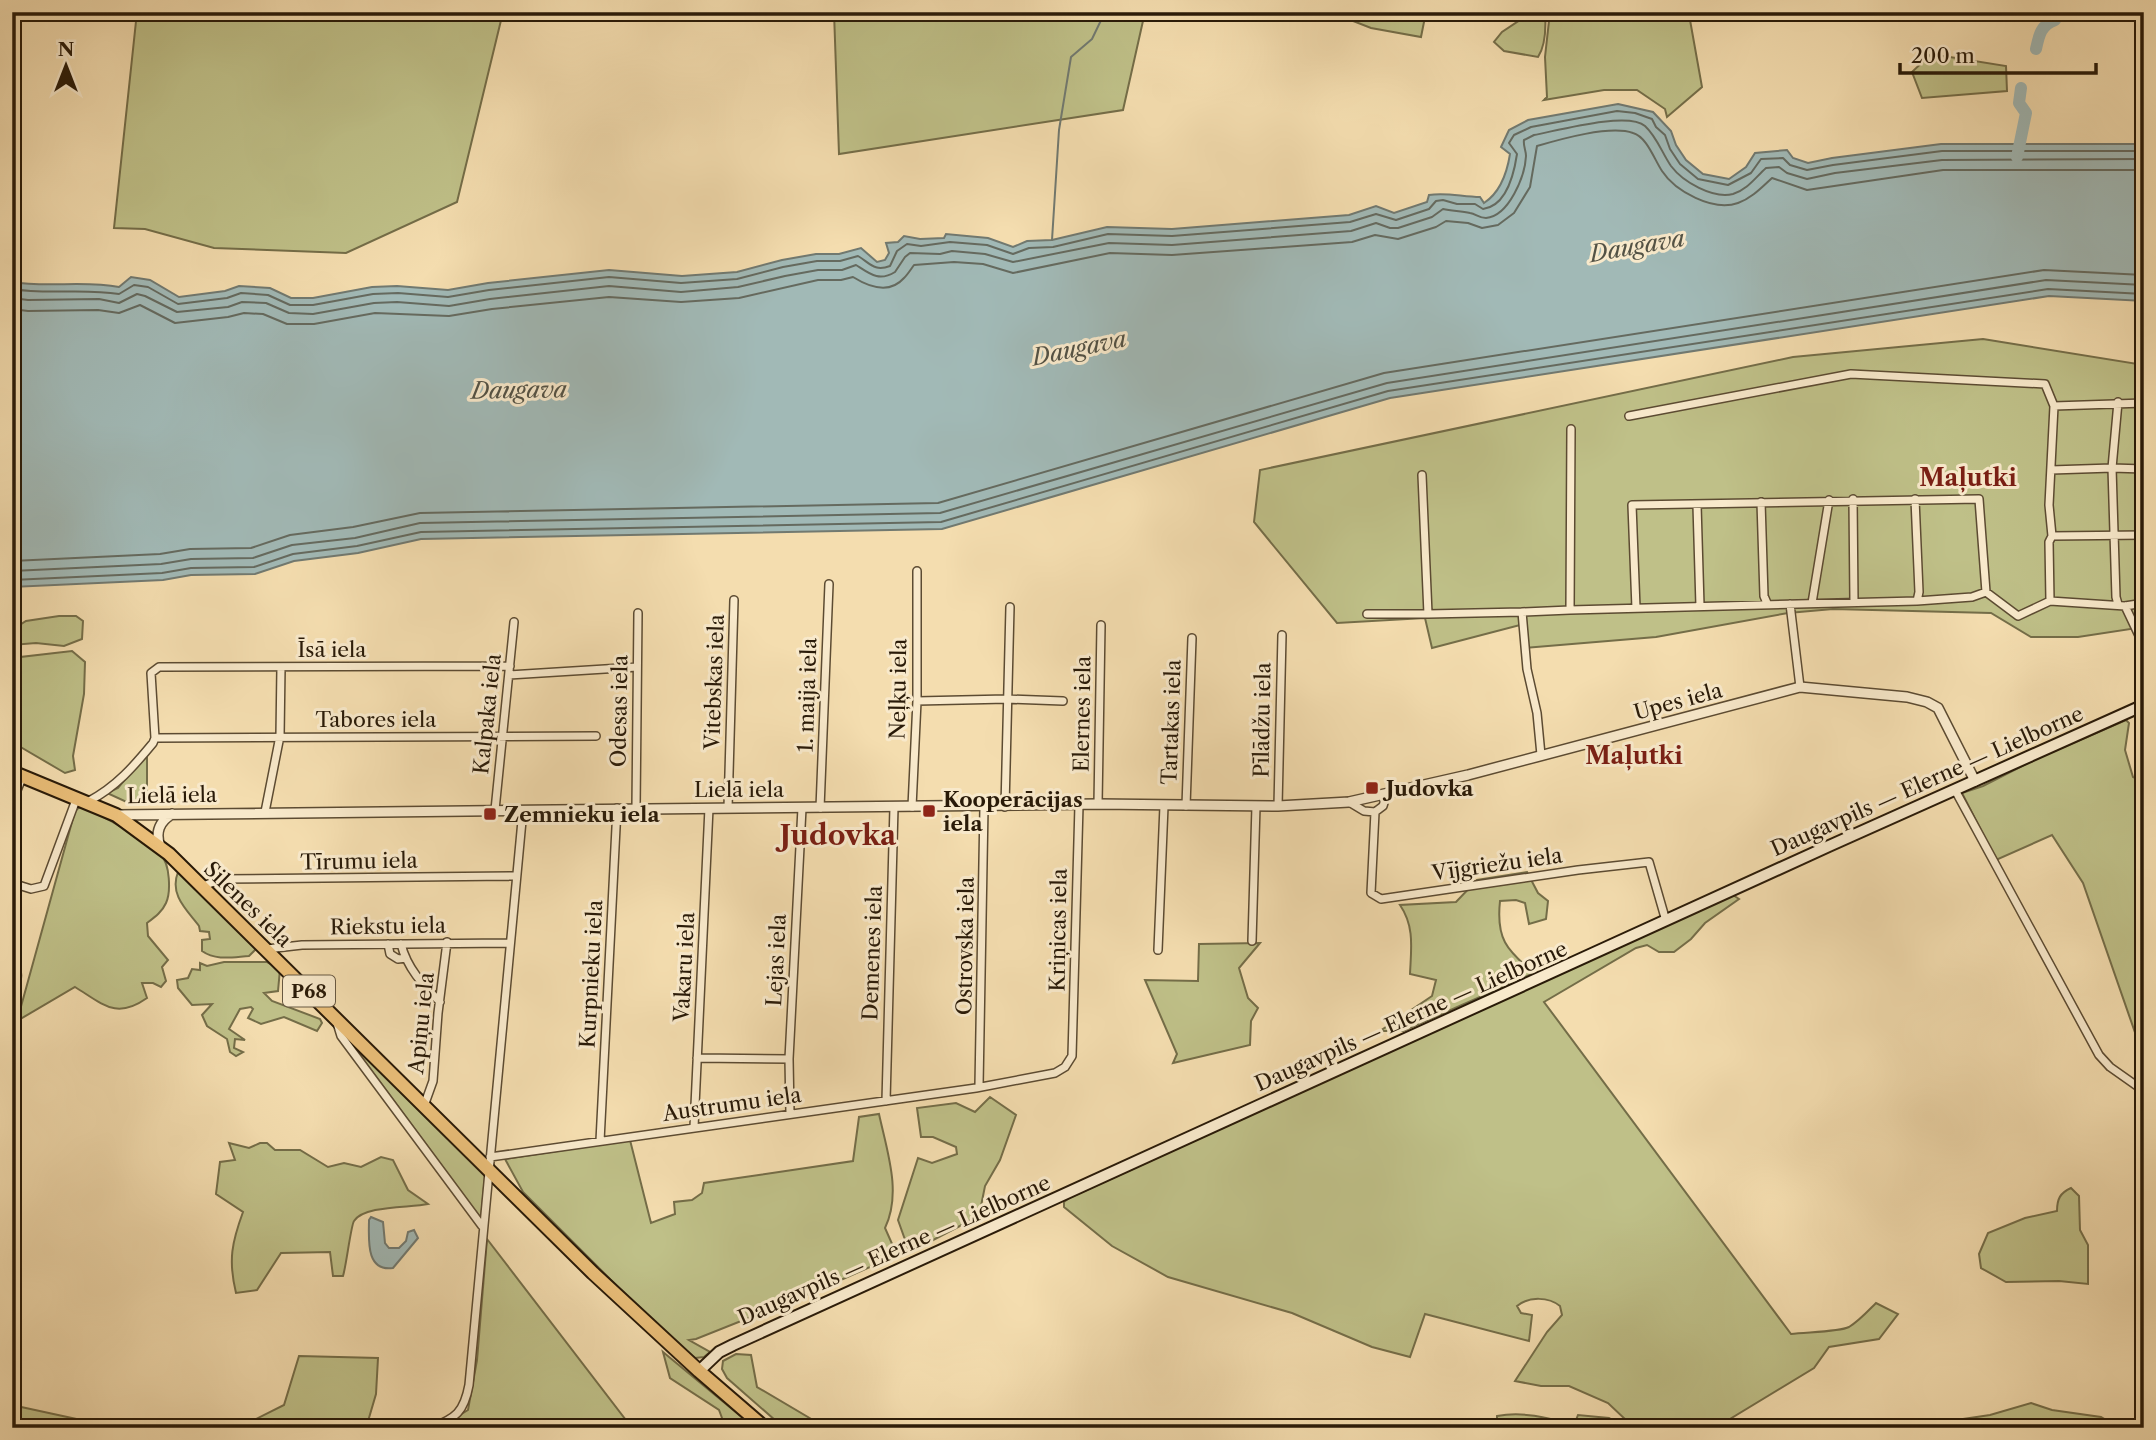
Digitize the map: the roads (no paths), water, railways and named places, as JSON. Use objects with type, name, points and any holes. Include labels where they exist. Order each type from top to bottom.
[{"type":"main road","name":"Daugavpils — Elerne — Lielborne","points":[[699,1371],[719,1352],[733,1345],[2144,705]]},
{"type":"main road","name":"Lielā iela","points":[[17,774],[83,799],[116,815]]},
{"type":"main road","name":"Silenes iela","points":[[116,815],[160,848],[203,886],[424,1107],[491,1167]]},
{"type":"main road","name":"P68","points":[[491,1167],[593,1273],[765,1428]]},
{"type":"street","points":[[1629,416],[1851,374],[2045,384],[2054,406],[2049,505],[2052,536],[2049,542],[2050,601]]},
{"type":"street","points":[[2118,402],[2112,468],[2116,597],[2144,646]]},
{"type":"street","points":[[2054,406],[2144,402]]},
{"type":"street","points":[[1570,610],[1571,429]]},
{"type":"street","points":[[2051,470],[2144,470]]},
{"type":"street","points":[[1423,475],[1428,614]]},
{"type":"street","points":[[1636,608],[1632,505],[1853,499],[1979,499],[1986,592],[2018,616],[2050,601],[2121,605],[2144,603]]},
{"type":"street","points":[[1853,499],[1854,602]]},
{"type":"street","points":[[1915,499],[1919,592],[1917,601]]},
{"type":"street","points":[[1812,603],[1829,500]]},
{"type":"street","points":[[1761,502],[1764,596],[1767,603]]},
{"type":"street","points":[[1697,505],[1700,606]]},
{"type":"street","points":[[2052,536],[2144,535]]},
{"type":"street","name":"Neļķu iela","points":[[912,807],[917,701],[917,571]]},
{"type":"street","name":"1. maija iela","points":[[820,808],[829,584]]},
{"type":"street","points":[[1367,614],[1917,601],[1972,597],[1986,592]]},
{"type":"street","name":"Vitebskas iela","points":[[728,808],[734,600]]},
{"type":"street","points":[[1790,604],[1800,687]]},
{"type":"street","points":[[1005,807],[1010,607]]},
{"type":"street","points":[[1522,612],[1527,669],[1537,713],[1541,755]]},
{"type":"street","name":"Odesas iela","points":[[636,808],[638,613]]},
{"type":"street","name":"Kalpaka iela","points":[[495,810],[514,622]]},
{"type":"street","name":"Elernes iela","points":[[1098,804],[1101,625]]},
{"type":"street","name":"Pīlādžu iela","points":[[1278,806],[1282,635]]},
{"type":"street","name":"Tartakas iela","points":[[1186,806],[1192,638]]},
{"type":"street","name":"Īsā iela","points":[[155,738],[151,673],[159,667],[510,666]]},
{"type":"street","points":[[265,812],[280,736],[281,667]]},
{"type":"street","points":[[509,675],[637,667]]},
{"type":"street","name":"Upes iela","points":[[1349,802],[1800,687],[1907,697],[1927,702],[1938,708],[1975,781]]},
{"type":"street","points":[[917,701],[1063,701]]},
{"type":"street","name":"Tabores iela","points":[[155,738],[596,736]]},
{"type":"street","points":[[12,883],[31,889],[44,886],[83,799],[100,796],[130,771],[155,738]]},
{"type":"street","points":[[12,802],[17,774]]},
{"type":"street","points":[[1955,790],[2099,1055],[2110,1067],[2144,1091]]},
{"type":"street","points":[[1349,802],[1375,813],[1383,806],[1387,793]]},
{"type":"street","name":"Lielā iela","points":[[116,815],[1098,804],[1278,806],[1349,802]]},
{"type":"street","name":"Kriņicas iela","points":[[1072,1056],[1079,805]]},
{"type":"street","points":[[1157,950],[1164,806]]},
{"type":"street","points":[[1252,941],[1256,806]]},
{"type":"street","name":"Demenes iela","points":[[886,1101],[894,807]]},
{"type":"street","name":"Ostrovska iela","points":[[979,1086],[984,807]]},
{"type":"street","name":"Kurpnieku iela","points":[[600,1141],[617,808]]},
{"type":"street","name":"Vakaru iela","points":[[694,1127],[709,808]]},
{"type":"street","name":"Lejas iela","points":[[790,1113],[789,1059],[802,808]]},
{"type":"street","points":[[431,1428],[450,1420],[466,1401],[483,1251],[482,1227],[491,1167],[523,810]]},
{"type":"street","name":"Vījgriežu iela","points":[[1375,813],[1371,893],[1381,900],[1649,862],[1667,921]]},
{"type":"street","points":[[160,848],[157,840],[158,828],[164,819],[172,814]]},
{"type":"street","name":"Tīrumu iela","points":[[203,886],[222,879],[515,876]]},
{"type":"street","name":"Apiņu iela","points":[[424,1107],[433,1081],[447,942]]},
{"type":"street","name":"Riekstu iela","points":[[267,949],[302,945],[509,943]]},
{"type":"street","points":[[388,944],[390,954],[398,959],[406,958]]},
{"type":"street","points":[[401,944],[419,981],[440,1002]]},
{"type":"street","points":[[12,960],[16,966],[14,988]]},
{"type":"street","points":[[336,1017],[341,1036],[482,1227]]},
{"type":"street","name":"Austrumu iela","points":[[491,1167],[600,1141],[886,1101],[1055,1073],[1065,1067],[1072,1056]]},
{"type":"street","points":[[697,1058],[789,1059]]},
{"type":"water","name":"Daugava","points":[[1618,104],[1653,112],[1671,131],[1686,160],[1703,174],[1729,179],[1746,167],[1755,153],[1787,150],[1793,158],[1808,163],[1941,144],[2144,144],[2144,301],[2049,296],[1390,398],[942,529],[421,539],[358,553],[294,561],[255,574],[191,575],[163,580],[12,587],[12,282],[119,287],[131,277],[150,280],[179,297],[225,291],[239,286],[270,288],[291,298],[313,298],[372,287],[448,290],[609,270],[682,276],[737,272],[782,260],[816,254],[839,254],[861,248],[877,262],[885,260],[889,253],[886,243],[898,242],[904,236],[920,239],[944,238],[946,234],[988,238],[1013,247],[1027,241],[1052,240],[1107,227],[1172,229],[1349,215],[1376,206],[1394,213],[1427,202],[1429,195],[1435,194],[1480,197],[1484,203],[1499,188],[1505,175],[1510,154],[1501,147],[1509,130],[1528,120]]},
{"type":"water","points":[[371,1217],[383,1222],[385,1243],[389,1248],[399,1248],[406,1241],[408,1232],[414,1230],[418,1238],[393,1268],[377,1265],[373,1259],[369,1244]]},
{"type":"waterway","points":[[1052,240],[1059,130],[1071,57],[1092,39],[1105,12]]},
{"type":"waterway","points":[[2036,49],[2041,31],[2055,20],[2059,12]]},
{"type":"waterway","points":[[2017,157],[2026,113],[2019,103],[2021,88]]},
{"type":"place","name":"Judovka","points":[[1372,788]]},
{"type":"place","name":"Kooperācijas iela","points":[[929,811]]},
{"type":"place","name":"Zemnieku iela","points":[[490,814]]},
{"type":"district","name":"Maļutki","points":[[1968,477]]},
{"type":"district","name":"Maļutki","points":[[1634,755]]},
{"type":"district","name":"Judovka","points":[[838,835]]}]
